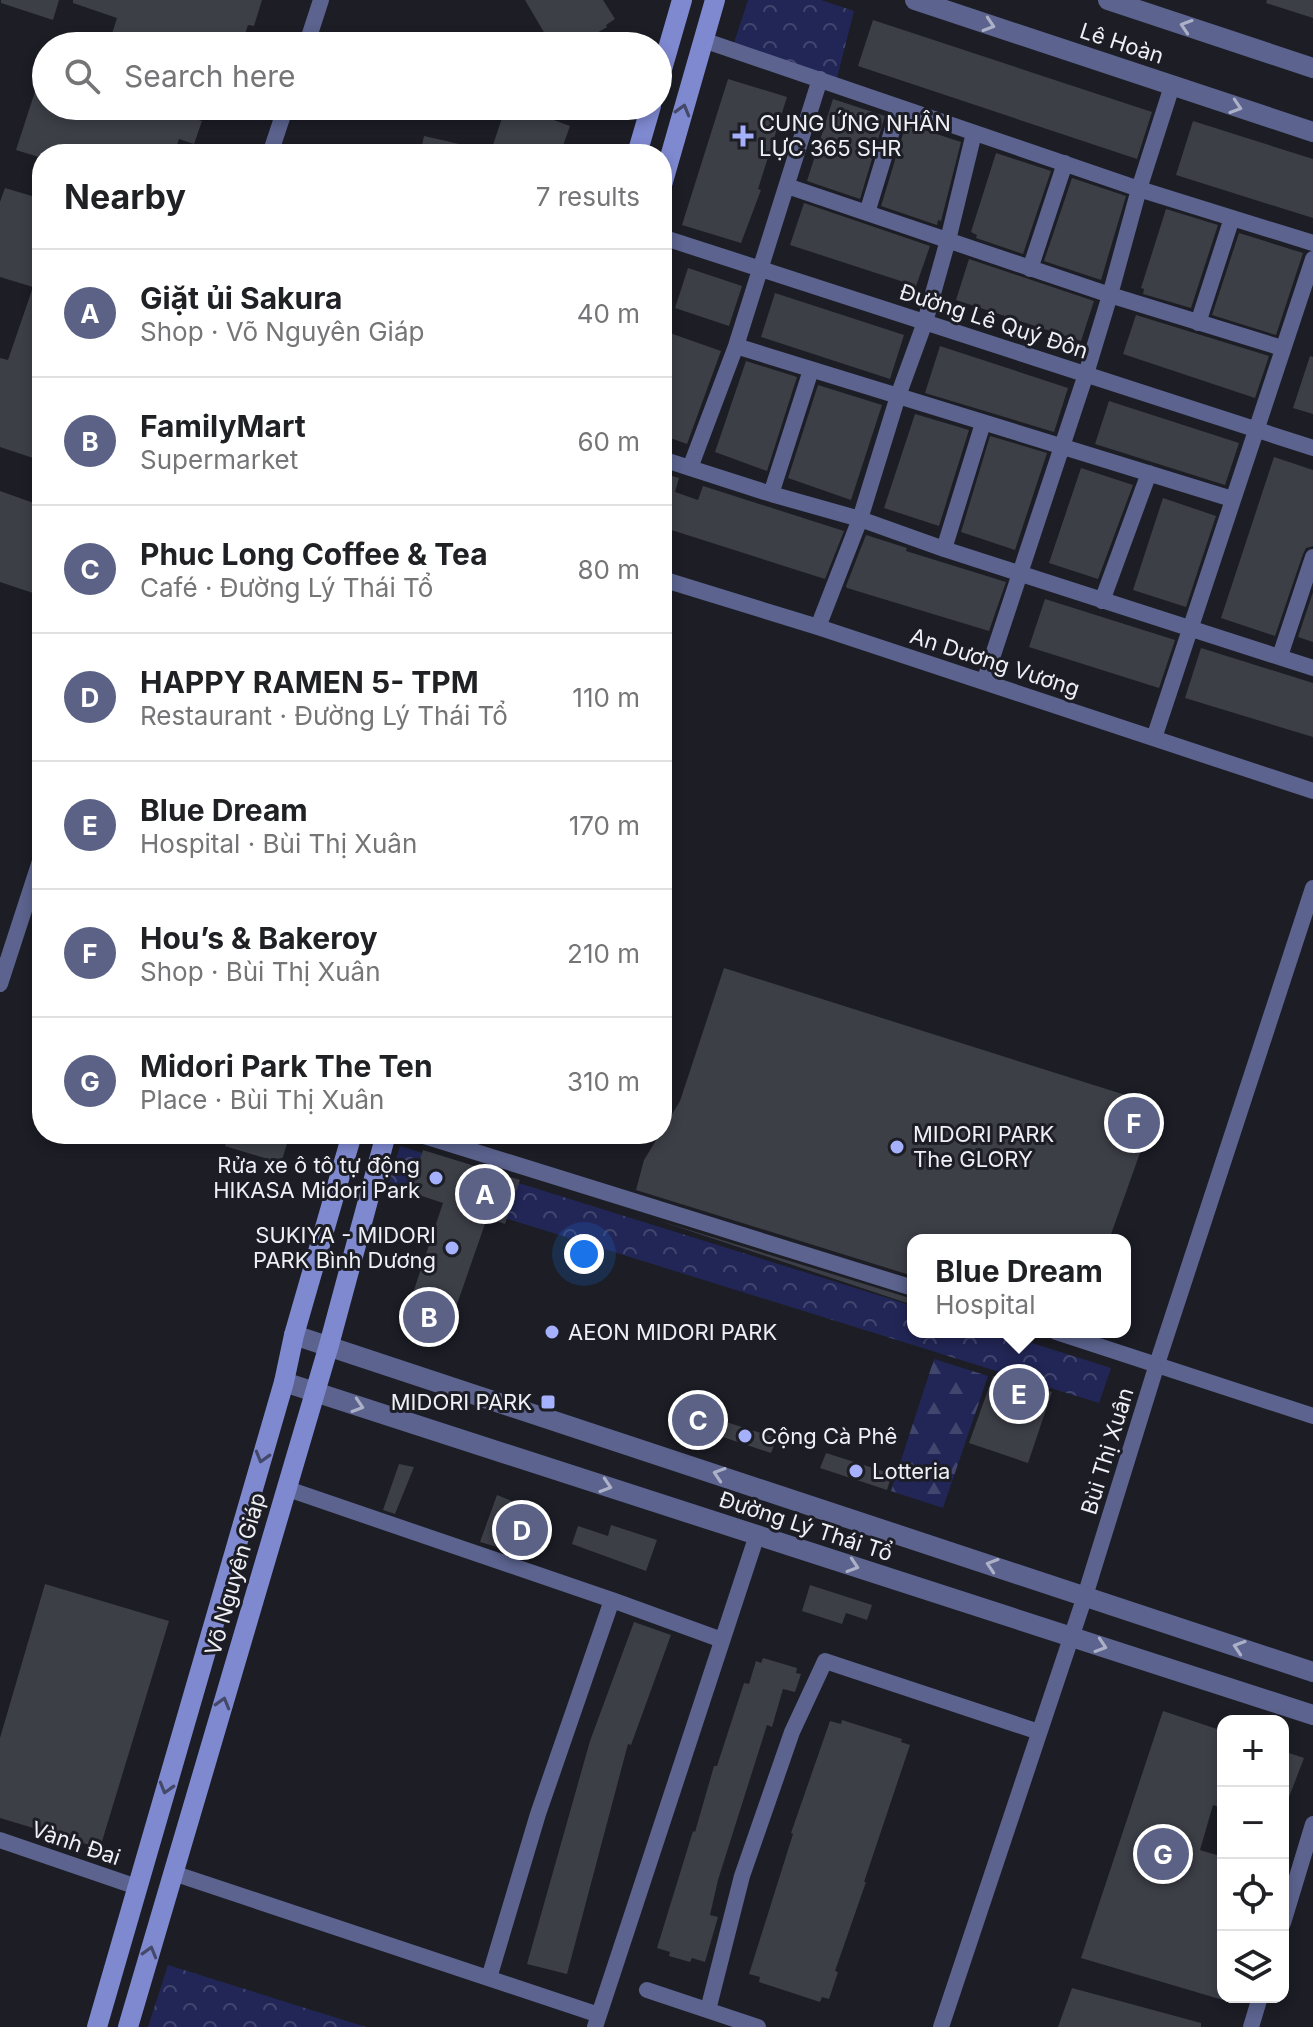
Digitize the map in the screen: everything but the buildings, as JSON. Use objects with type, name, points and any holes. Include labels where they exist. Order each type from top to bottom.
[{"type":"main road","points":[[672,35],[682,0]]},
{"type":"main road","points":[[672,150],[715,0]]},
{"type":"main road","points":[[640,144],[647,120]]},
{"type":"main road","name":"Võ Nguyên Giáp","points":[[97,2027],[284,1382],[294,1335],[349,1144]]},
{"type":"main road","name":"Võ Nguyên Giáp","points":[[128,2027],[329,1345],[383,1144]]},
{"type":"street","points":[[311,32],[321,0]]},
{"type":"street","name":"Lê Hoàn","points":[[915,0],[1313,132]]},
{"type":"street","name":"Lê Hoàn","points":[[1108,0],[1313,68]]},
{"type":"street","points":[[703,40],[1139,189],[1313,243]]},
{"type":"street","points":[[690,468],[736,346],[820,79]]},
{"type":"street","points":[[984,682],[1086,374],[1172,86]]},
{"type":"street","points":[[867,213],[899,108]]},
{"type":"street","points":[[273,144],[281,120]]},
{"type":"street","points":[[818,627],[860,519],[898,396],[925,322],[974,133]]},
{"type":"street","points":[[1030,269],[1065,163]]},
{"type":"street","points":[[787,186],[1030,269],[1282,348]]},
{"type":"street","points":[[1198,323],[1232,218]]},
{"type":"street","name":"Đường Lê Quý Đôn","points":[[672,240],[1313,448]]},
{"type":"street","points":[[1154,738],[1313,259]]},
{"type":"street","points":[[736,346],[1232,499]]},
{"type":"street","points":[[771,494],[811,370]]},
{"type":"street","points":[[944,549],[983,423]]},
{"type":"street","points":[[672,462],[860,519],[1313,668]]},
{"type":"street","points":[[1102,601],[1149,473]]},
{"type":"street","points":[[1280,656],[1313,557]]},
{"type":"street","name":"An Dương Vương","points":[[672,582],[818,627],[1313,791]]},
{"type":"street","points":[[0,984],[32,886]]},
{"type":"street","name":"Bùi Thị Xuân","points":[[941,2027],[1085,1596],[1157,1364],[1313,888]]},
{"type":"street","points":[[450,1144],[907,1286]]},
{"type":"street","name":"Đường Lý Thái Tổ","points":[[294,1335],[1313,1672]]},
{"type":"street","points":[[1075,1338],[1313,1416]]},
{"type":"street","name":"Đường Lý Thái Tổ","points":[[284,1382],[1313,1715]]},
{"type":"street","points":[[285,1488],[722,1640]]},
{"type":"street","points":[[173,1873],[489,1978],[597,2021],[757,1535]]},
{"type":"street","points":[[489,1978],[538,1814],[612,1600]]},
{"type":"street","points":[[708,2010],[742,1876],[792,1732],[825,1661],[1039,1732]]},
{"type":"street","points":[[1289,1903],[1313,1824]]},
{"type":"street","name":"Vành Đai","points":[[0,1840],[137,1887]]},
{"type":"street","points":[[647,1990],[758,2027]]},
{"type":"street","points":[[1251,2027],[1258,2003]]},
{"type":"green space","points":[[748,0],[821,0],[854,11],[837,78],[733,46]]},
{"type":"green space","points":[[400,1146],[907,1304],[907,1338],[1016,1338],[1111,1368],[1099,1403],[389,1182]]},
{"type":"green space","points":[[934,1359],[988,1376],[943,1508],[891,1491]]},
{"type":"green space","points":[[168,1965],[366,2027],[148,2027]]},
{"type":"place","name":"CUNG ỨNG NHÂN LỰC 365 SHR","points":[[743,136]]},
{"type":"place","name":"Hou’s & Bakeroy","points":[[1134,1123]]},
{"type":"place","name":"MIDORI PARK The GLORY","points":[[897,1147]]},
{"type":"place","name":"Rửa xe ô tô tự động HIKASA Midori Park","points":[[436,1178]]},
{"type":"place","name":"Giặt ủi Sakura","points":[[485,1194]]},
{"type":"place","name":"SUKIYA - MIDORI PARK Bình Dương","points":[[452,1248]]},
{"type":"place","name":"FamilyMart","points":[[429,1317]]},
{"type":"place","name":"AEON MIDORI PARK","points":[[552,1332]]},
{"type":"place","name":"Blue Dream","points":[[1019,1394]]},
{"type":"place","name":"MIDORI PARK","points":[[548,1402]]},
{"type":"place","name":"Phuc Long Coffee & Tea","points":[[698,1420]]},
{"type":"place","name":"Cộng Cà Phê","points":[[745,1436]]},
{"type":"place","name":"Lotteria","points":[[856,1471]]},
{"type":"place","name":"HAPPY RAMEN 5- TPM","points":[[522,1530]]},
{"type":"place","name":"Midori Park The Ten","points":[[1163,1854]]}]
